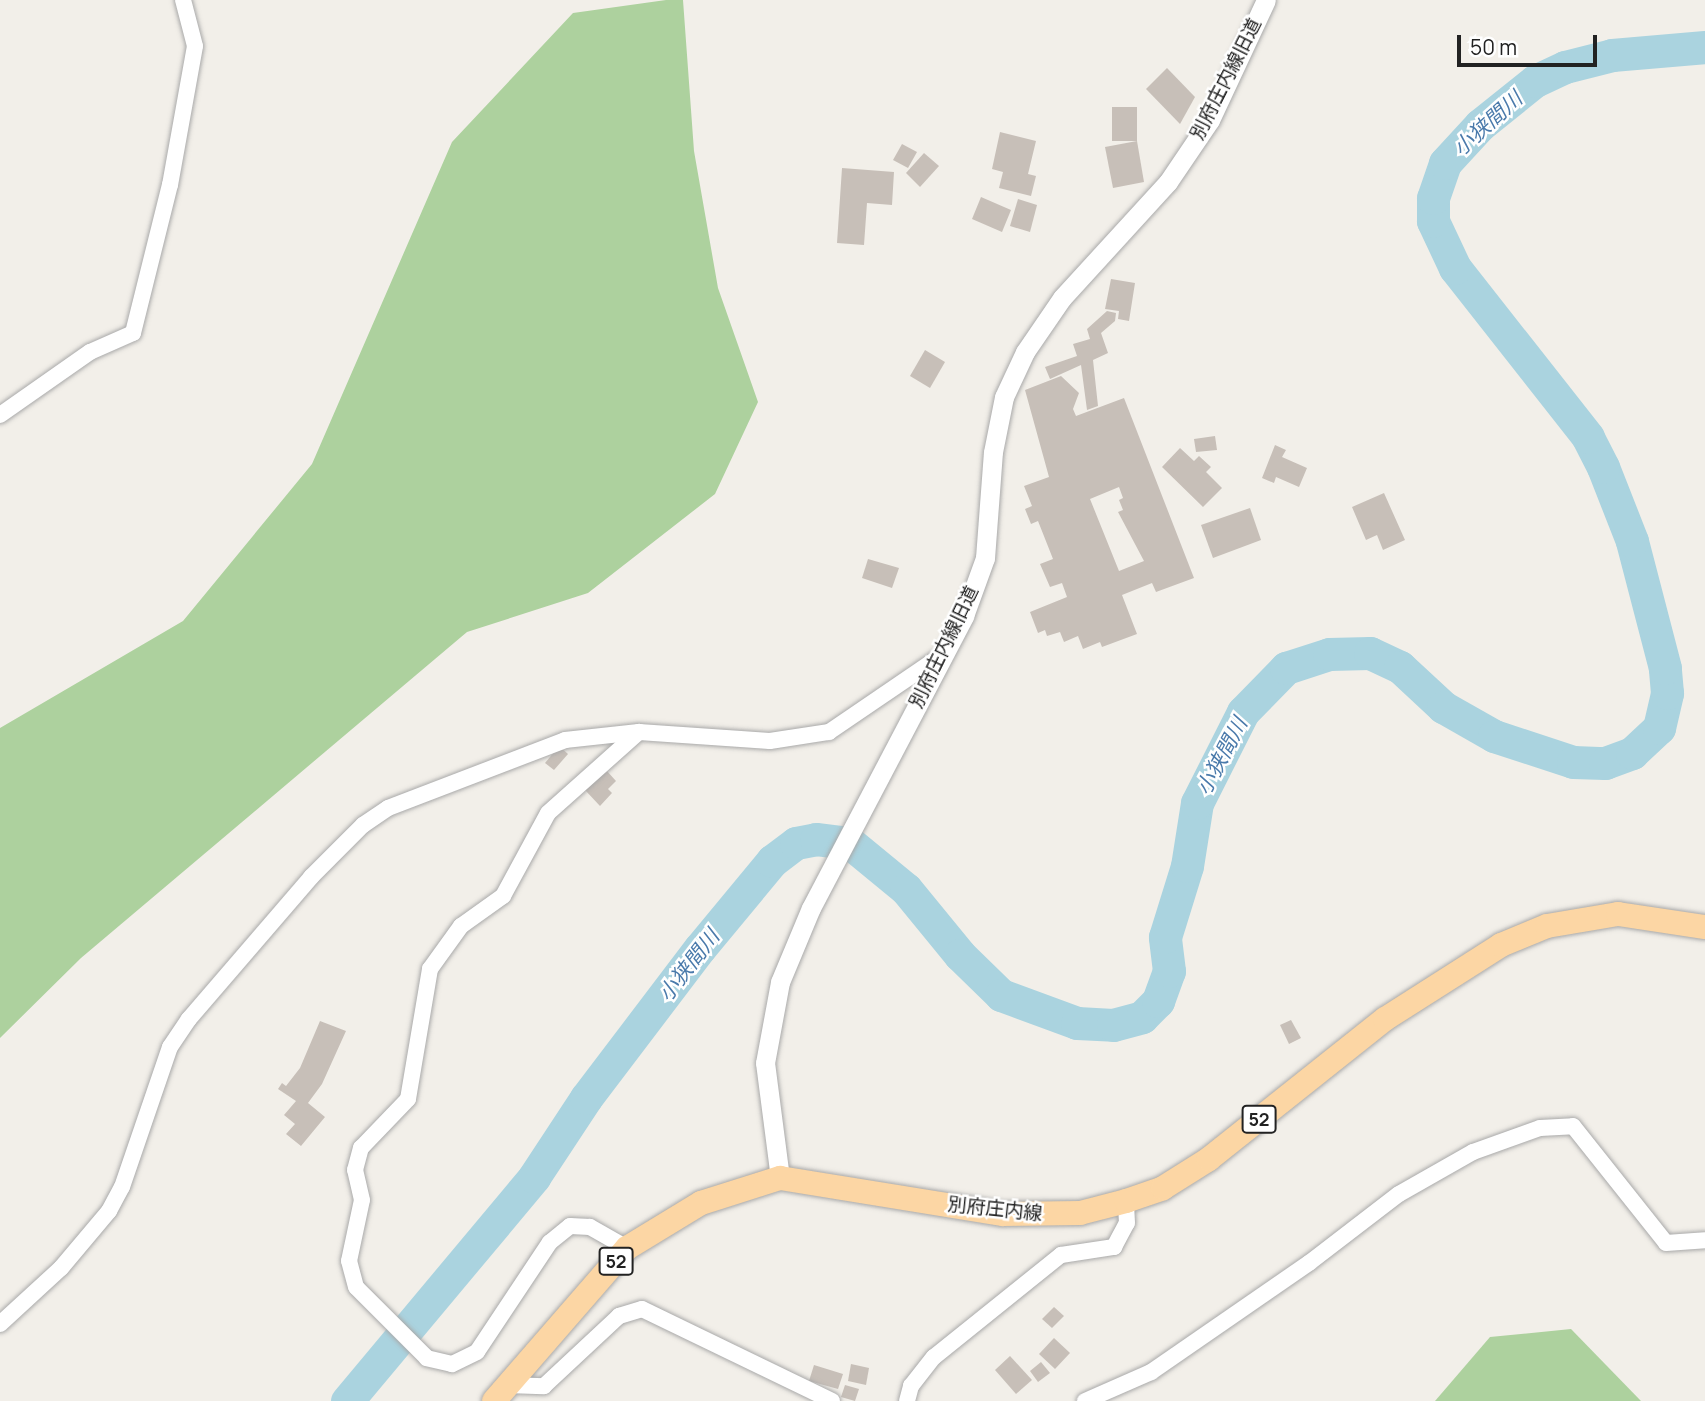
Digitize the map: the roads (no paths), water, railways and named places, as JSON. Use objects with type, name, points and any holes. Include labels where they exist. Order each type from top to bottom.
[{"type":"main road","name":"別府庄内線","points":[[501,1393],[627,1248],[701,1203],[780,1178],[1016,1215],[1080,1213],[1126,1201],[1163,1188],[1209,1159],[1385,1019],[1501,945],[1547,926],[1618,914],[1705,927]]},
{"type":"street","points":[[0,415],[90,352],[133,333],[170,185],[195,46],[183,0]]},
{"type":"street","name":"別府庄内線旧道","points":[[780,1178],[765,1063],[780,982],[811,908],[964,616],[985,558],[993,452],[1004,397],[1025,352],[1062,298],[1168,182],[1210,120],[1266,0]]},
{"type":"street","points":[[0,1324],[61,1268],[109,1211],[122,1187],[170,1047],[189,1019],[312,877],[363,825],[388,808],[565,740],[639,732],[770,741],[829,732],[942,655]]},
{"type":"street","points":[[627,1248],[590,1227],[570,1226],[550,1242],[477,1352],[452,1364],[427,1358],[356,1287],[349,1261],[362,1200],[355,1170],[361,1147],[408,1099],[430,969],[461,926],[503,896],[548,813],[639,732]]},
{"type":"street","points":[[1085,1401],[1151,1372],[1309,1263],[1399,1194],[1473,1152],[1540,1128],[1573,1126],[1666,1243],[1705,1240]]},
{"type":"street","points":[[907,1401],[911,1386],[934,1357],[1061,1255],[1114,1247],[1127,1223],[1126,1201]]},
{"type":"street","points":[[501,1393],[544,1386],[619,1316],[642,1309],[832,1401]]},
{"type":"waterway","name":"小狭間川","points":[[347,1401],[534,1177],[586,1098],[700,948],[772,861],[796,843],[816,839],[850,843],[906,889],[960,955],[1001,995],[1077,1023],[1113,1025],[1142,1017],[1158,1001],[1169,971],[1165,937],[1187,866],[1197,803],[1243,712],[1286,668],[1329,654],[1370,653],[1400,667],[1443,707],[1494,736],[1573,762],[1605,763],[1632,753],[1659,728],[1667,693],[1665,668],[1632,541],[1603,467],[1588,437],[1455,268],[1433,221],[1433,198],[1445,163],[1480,125],[1535,81],[1565,67],[1612,55],[1705,47]]}]
